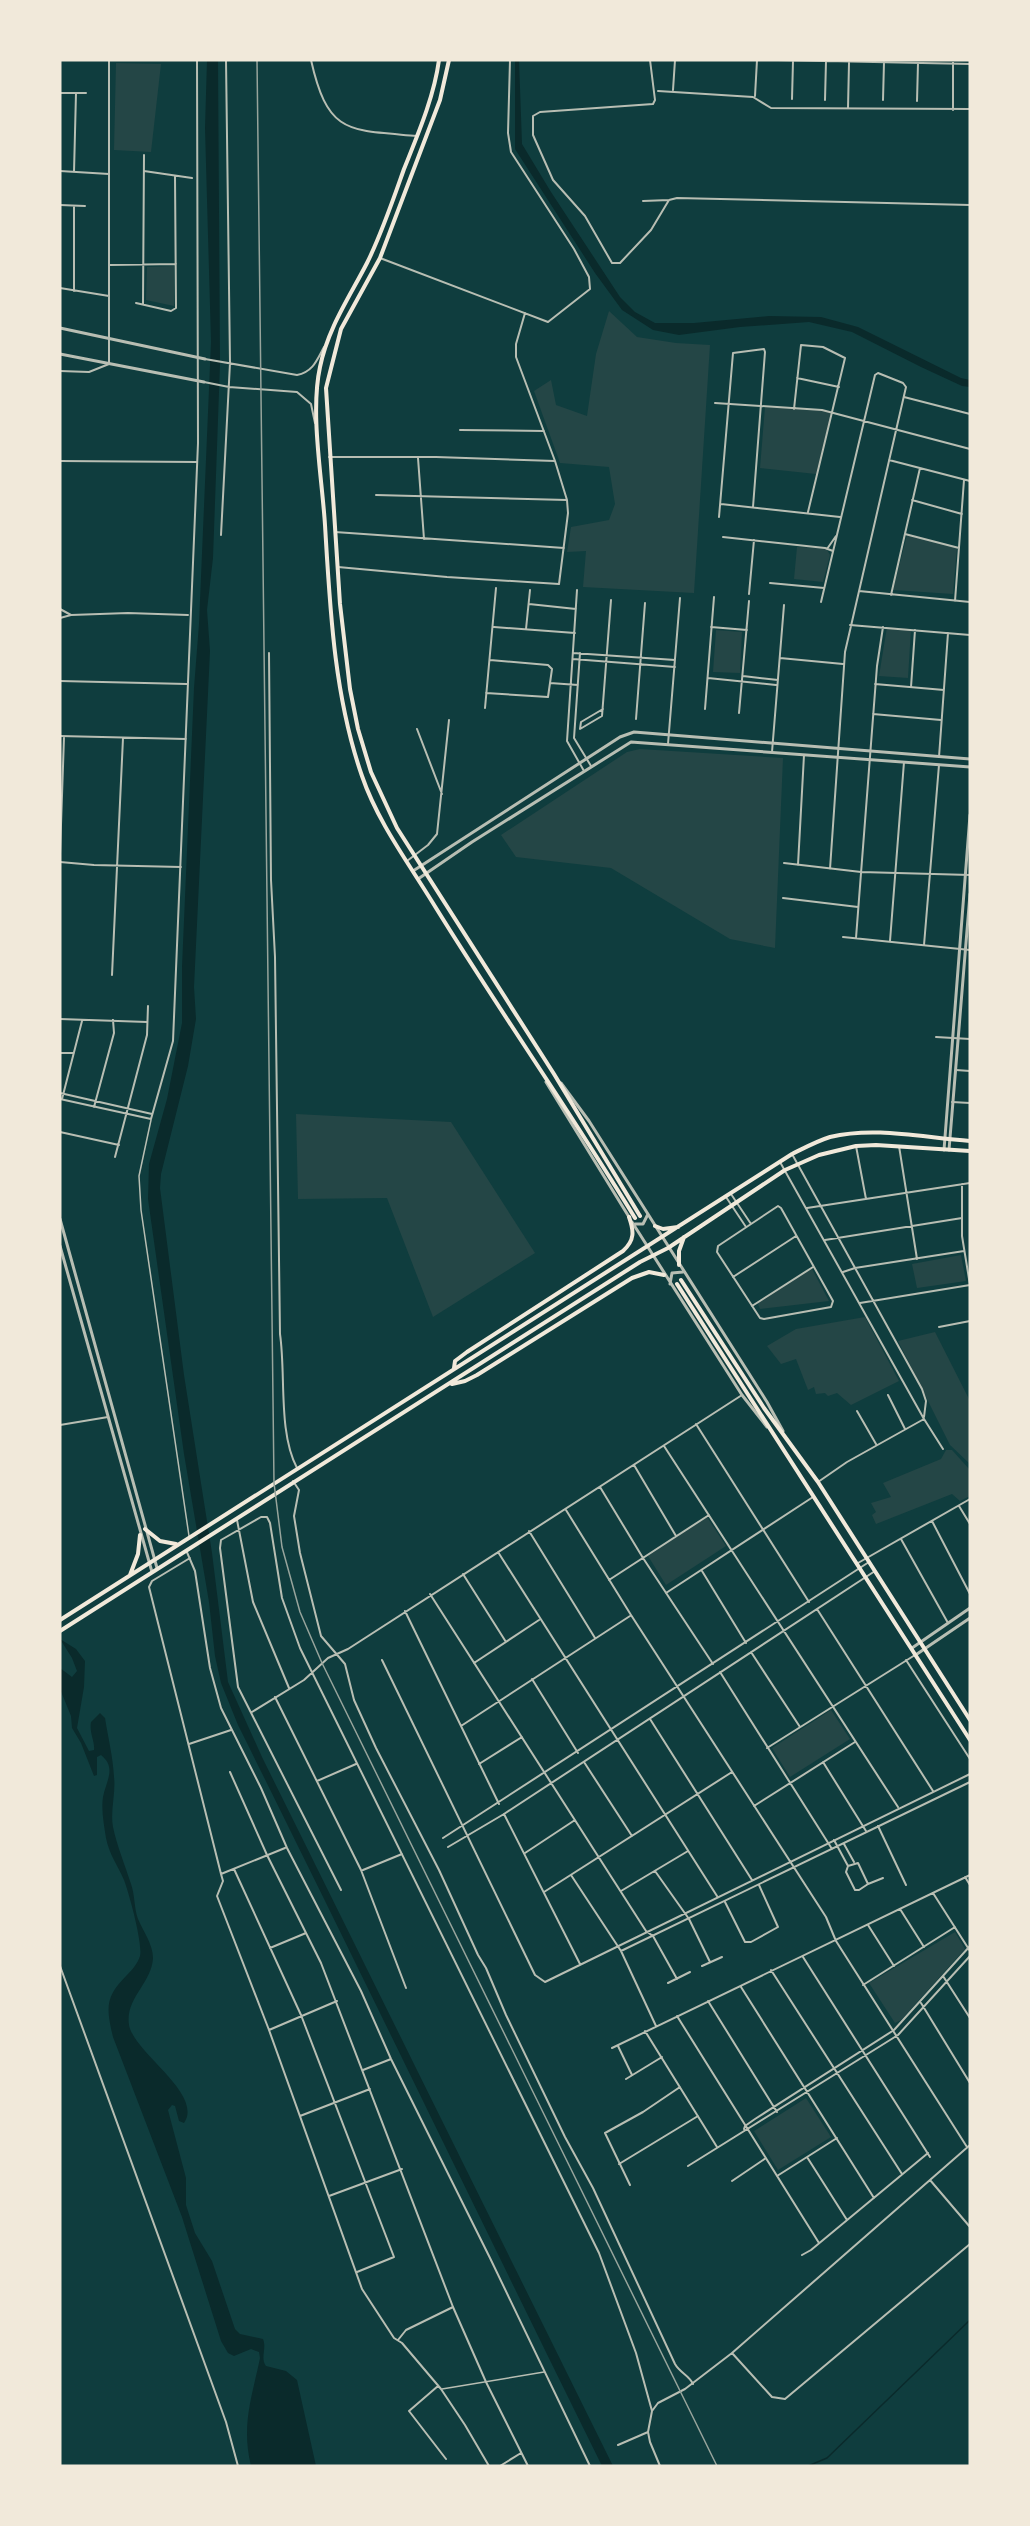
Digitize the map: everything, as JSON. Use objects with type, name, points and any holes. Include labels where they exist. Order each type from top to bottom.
[{"type":"main road","points":[[439,60],[436,77],[417,136],[400,181],[368,260],[326,342],[317,387],[319,446],[341,693],[355,753],[373,803],[413,871],[545,1080],[568,1109],[637,1217],[554,1074],[414,856],[378,789],[361,739],[350,689],[340,604],[328,457],[326,388],[341,329],[380,258],[440,100],[449,60]]},
{"type":"main road","points":[[400,181],[404,182],[406,191]]},
{"type":"main road","points":[[317,387],[326,388]]},
{"type":"main road","points":[[332,605],[340,604]]},
{"type":"main road","points":[[60,1620],[792,1154],[821,1140],[853,1133],[893,1133],[970,1141]]},
{"type":"main road","points":[[60,1631],[293,1481],[653,1254],[668,1247],[785,1170],[819,1155],[856,1146],[899,1146],[970,1151]]},
{"type":"main road","points":[[454,1368],[455,1361],[467,1352],[623,1251],[631,1242],[633,1233],[628,1217]]},
{"type":"main road","points":[[655,1226],[667,1229],[681,1226]]},
{"type":"main road","points":[[679,1265],[680,1248],[685,1236]]},
{"type":"main road","points":[[448,1385],[477,1375],[638,1275],[649,1272],[664,1275]]},
{"type":"main road","points":[[970,1720],[818,1482],[764,1408],[679,1282],[775,1438],[867,1576],[970,1740]]},
{"type":"main road","points":[[145,1529],[160,1541],[177,1544]]},
{"type":"main road","points":[[128,1577],[136,1563],[140,1535]]},
{"type":"street","points":[[109,60],[109,364]]},
{"type":"street","points":[[82,1020],[61,1099],[151,1119],[173,1041],[181,867],[189,615],[197,462],[199,357],[197,60]]},
{"type":"street","points":[[221,535],[230,363],[226,60]]},
{"type":"street","points":[[311,60],[321,98],[334,117],[342,124],[360,131],[417,136]]},
{"type":"street","points":[[380,258],[550,322],[587,291],[591,282],[574,249],[511,152],[508,133],[510,60]]},
{"type":"street","points":[[650,60],[653,104],[540,111],[533,116],[532,127],[556,186],[585,216],[612,263],[620,263],[636,246],[657,222],[669,200]]},
{"type":"street","points":[[672,91],[675,60]]},
{"type":"street","points":[[755,98],[757,60]]},
{"type":"street","points":[[778,60],[970,64]]},
{"type":"street","points":[[792,99],[793,61]]},
{"type":"street","points":[[825,100],[826,61]]},
{"type":"street","points":[[848,108],[849,62]]},
{"type":"street","points":[[883,100],[884,62]]},
{"type":"street","points":[[917,101],[918,63]]},
{"type":"street","points":[[953,110],[954,63]]},
{"type":"street","points":[[658,91],[755,98],[768,108],[970,109]]},
{"type":"street","points":[[60,93],[86,93]]},
{"type":"street","points":[[74,172],[76,93]]},
{"type":"street","points":[[143,304],[144,155]]},
{"type":"street","points":[[60,171],[109,174]]},
{"type":"street","points":[[144,171],[192,178]]},
{"type":"street","points":[[136,303],[171,311],[176,307],[175,176]]},
{"type":"street","points":[[643,201],[677,198],[970,205]]},
{"type":"street","points":[[60,205],[85,206]]},
{"type":"street","points":[[74,206],[74,291]]},
{"type":"street","points":[[110,265],[176,264]]},
{"type":"street","points":[[60,288],[109,296]]},
{"type":"street","points":[[337,567],[558,585],[564,548],[567,500],[516,357],[516,344],[525,313]]},
{"type":"street","points":[[60,328],[290,375],[301,375],[313,367],[326,342]]},
{"type":"street","points":[[794,409],[801,346],[803,344],[823,348],[844,357],[833,413],[808,512]]},
{"type":"street","points":[[719,517],[732,355],[736,352],[764,349],[753,507]]},
{"type":"street","points":[[60,354],[228,387],[292,392],[302,395],[308,400],[313,411],[319,446]]},
{"type":"street","points":[[60,371],[89,372],[109,364]]},
{"type":"street","points":[[821,602],[875,375],[879,374],[903,383],[906,387],[850,624],[843,664],[830,869]]},
{"type":"street","points":[[797,378],[838,387]]},
{"type":"street","points":[[904,397],[970,414]]},
{"type":"street","points":[[715,403],[833,413],[970,449]]},
{"type":"street","points":[[460,430],[544,431]]},
{"type":"street","points":[[328,457],[555,461]]},
{"type":"street","points":[[418,457],[424,539]]},
{"type":"street","points":[[889,460],[970,481]]},
{"type":"street","points":[[60,461],[197,462]]},
{"type":"street","points":[[891,595],[920,468]]},
{"type":"street","points":[[956,601],[964,480]]},
{"type":"street","points":[[376,495],[567,500]]},
{"type":"street","points":[[912,500],[962,514]]},
{"type":"street","points":[[721,504],[841,517]]},
{"type":"street","points":[[335,532],[564,548]]},
{"type":"street","points":[[827,549],[837,534]]},
{"type":"street","points":[[905,534],[959,548]]},
{"type":"street","points":[[723,537],[827,549],[833,552]]},
{"type":"street","points":[[749,594],[754,540]]},
{"type":"street","points":[[770,583],[824,588]]},
{"type":"street","points":[[485,708],[496,588]]},
{"type":"street","points":[[526,629],[530,590]]},
{"type":"street","points":[[578,590],[567,741],[584,771]]},
{"type":"street","points":[[858,591],[970,602]]},
{"type":"street","points":[[705,709],[714,597]]},
{"type":"street","points":[[668,744],[680,598]]},
{"type":"street","points":[[603,709],[580,723],[580,729],[601,718],[603,709],[607,662],[611,600]]},
{"type":"street","points":[[739,713],[749,601]]},
{"type":"street","points":[[636,719],[645,603]]},
{"type":"street","points":[[529,604],[576,609]]},
{"type":"street","points":[[772,753],[784,605]]},
{"type":"street","points":[[60,609],[71,615]]},
{"type":"street","points":[[60,618],[71,615],[128,613],[189,615]]},
{"type":"street","points":[[850,624],[970,635]]},
{"type":"street","points":[[493,626],[574,633]]},
{"type":"street","points":[[711,627],[747,630]]},
{"type":"street","points":[[856,939],[873,714],[884,627]]},
{"type":"street","points":[[911,688],[915,630]]},
{"type":"street","points":[[939,757],[948,633]]},
{"type":"street","points":[[269,653],[280,1334],[284,1361],[286,1442],[297,1468]]},
{"type":"street","points":[[573,653],[675,660]]},
{"type":"street","points":[[580,653],[574,738],[591,766]]},
{"type":"street","points":[[779,658],[843,664]]},
{"type":"street","points":[[573,659],[675,667]]},
{"type":"street","points":[[486,693],[546,697],[549,694],[552,669],[548,664],[490,660]]},
{"type":"street","points":[[743,676],[778,680]]},
{"type":"street","points":[[708,678],[777,685]]},
{"type":"street","points":[[60,681],[187,684]]},
{"type":"street","points":[[550,682],[578,685]]},
{"type":"street","points":[[876,684],[944,690]]},
{"type":"street","points":[[873,714],[941,720]]},
{"type":"street","points":[[407,861],[435,838],[442,795],[449,720]]},
{"type":"street","points":[[417,729],[442,795]]},
{"type":"street","points":[[413,871],[627,734],[642,731],[772,744],[970,759]]},
{"type":"street","points":[[60,854],[62,736],[186,739]]},
{"type":"street","points":[[112,975],[123,738]]},
{"type":"street","points":[[567,741],[574,738]]},
{"type":"street","points":[[418,879],[631,741],[970,767]]},
{"type":"street","points":[[798,865],[804,755]]},
{"type":"street","points":[[890,942],[904,762]]},
{"type":"street","points":[[924,945],[939,765]]},
{"type":"street","points":[[944,1150],[968,875],[970,815]]},
{"type":"street","points":[[60,862],[181,867]]},
{"type":"street","points":[[784,863],[861,872],[968,875]]},
{"type":"street","points":[[949,1150],[968,950],[970,894]]},
{"type":"street","points":[[783,898],[858,907]]},
{"type":"street","points":[[843,937],[968,950]]},
{"type":"street","points":[[115,1157],[147,1035],[148,1006]]},
{"type":"street","points":[[60,1019],[147,1022]]},
{"type":"street","points":[[94,1107],[114,1033],[113,1020]]},
{"type":"street","points":[[936,1037],[970,1039]]},
{"type":"street","points":[[60,1053],[74,1053]]},
{"type":"street","points":[[956,1070],[970,1071]]},
{"type":"street","points":[[554,1074],[589,1121],[767,1402],[784,1433]]},
{"type":"street","points":[[545,1080],[664,1275],[742,1395],[775,1438]]},
{"type":"street","points":[[62,1093],[152,1114]]},
{"type":"street","points":[[947,1102],[970,1103]]},
{"type":"street","points":[[60,1132],[119,1146]]},
{"type":"street","points":[[856,1146],[866,1199]]},
{"type":"street","points":[[899,1146],[916,1259]]},
{"type":"street","points":[[792,1154],[922,1389],[926,1401],[924,1419]]},
{"type":"street","points":[[780,1162],[943,1449]]},
{"type":"street","points":[[807,1208],[970,1183]]},
{"type":"street","points":[[860,1303],[970,1285],[964,1251],[962,1184]]},
{"type":"street","points":[[731,1194],[746,1227]]},
{"type":"street","points":[[726,1197],[751,1224]]},
{"type":"street","points":[[779,1206],[832,1301],[831,1307],[764,1319],[758,1316],[717,1252],[717,1247],[751,1224],[779,1206]]},
{"type":"street","points":[[633,1224],[643,1224],[648,1215]]},
{"type":"street","points":[[824,1240],[962,1218]]},
{"type":"street","points":[[60,1219],[157,1568]]},
{"type":"street","points":[[734,1277],[796,1236]]},
{"type":"street","points":[[60,1246],[152,1572]]},
{"type":"street","points":[[842,1273],[855,1268],[964,1251]]},
{"type":"street","points":[[752,1306],[813,1267]]},
{"type":"street","points":[[670,1284],[674,1272],[683,1272]]},
{"type":"street","points":[[939,1327],[970,1322]]},
{"type":"street","points":[[251,1712],[313,1674],[328,1658],[348,1649],[742,1395]]},
{"type":"street","points":[[888,1395],[905,1429]]},
{"type":"street","points":[[857,1411],[877,1445]]},
{"type":"street","points":[[60,1425],[108,1417]]},
{"type":"street","points":[[818,1482],[924,1419]]},
{"type":"street","points":[[696,1424],[809,1602]]},
{"type":"street","points":[[664,1446],[898,1808]]},
{"type":"street","points":[[634,1465],[676,1536]]},
{"type":"street","points":[[293,1481],[298,1490],[294,1516],[297,1534],[318,1628],[328,1647],[338,1653],[345,1664],[354,1700],[376,1748],[439,1870],[565,2137],[593,2188],[675,2364],[693,2384]]},
{"type":"street","points":[[600,1486],[643,1558],[713,1664]]},
{"type":"street","points":[[666,1593],[813,1497]]},
{"type":"street","points":[[857,1563],[970,1499]]},
{"type":"street","points":[[959,1506],[970,1524]]},
{"type":"street","points":[[566,1510],[830,1925],[836,1941],[863,1985],[969,2146],[732,2353],[693,2384],[658,2403],[652,2411],[648,2432],[660,2466]]},
{"type":"street","points":[[609,1580],[709,1515]]},
{"type":"street","points":[[341,1890],[237,1680],[220,1562],[221,1540],[261,1517],[267,1517],[270,1523],[276,1568],[285,1609],[313,1674],[599,2253],[622,2310],[652,2411]]},
{"type":"street","points":[[236,1518],[253,1602],[289,1688]]},
{"type":"street","points":[[932,1521],[970,1594]]},
{"type":"street","points":[[137,1525],[144,1523]]},
{"type":"street","points":[[529,1531],[595,1638]]},
{"type":"street","points":[[901,1539],[948,1623]]},
{"type":"street","points":[[186,1550],[195,1571],[212,1678],[221,1708],[261,1788],[287,1848],[361,1991],[391,2059],[590,2466]]},
{"type":"street","points":[[498,1552],[717,1896]]},
{"type":"street","points":[[190,1558],[150,1583],[149,1587],[223,1881],[218,1896],[362,2289],[394,2338],[440,2388],[465,2424],[489,2466]]},
{"type":"street","points":[[443,1838],[499,1804],[869,1562]]},
{"type":"street","points":[[701,1570],[746,1643]]},
{"type":"street","points":[[448,1847],[504,1814],[875,1571]]},
{"type":"street","points":[[463,1574],[506,1642]]},
{"type":"street","points":[[430,1594],[646,1931],[653,1935],[676,1979]]},
{"type":"street","points":[[911,1657],[912,1648],[970,1608]]},
{"type":"street","points":[[817,1609],[933,1791]]},
{"type":"street","points":[[405,1611],[499,1804]]},
{"type":"street","points":[[461,1726],[631,1615]]},
{"type":"street","points":[[767,1748],[925,1649],[970,1618]]},
{"type":"street","points":[[474,1663],[540,1619]]},
{"type":"street","points":[[751,1652],[800,1727]]},
{"type":"street","points":[[382,1660],[465,1826],[535,1975],[545,1982],[970,1774]]},
{"type":"street","points":[[906,1660],[970,1759]]},
{"type":"street","points":[[720,1672],[832,1849]]},
{"type":"street","points":[[532,1679],[578,1752]]},
{"type":"street","points":[[275,1697],[361,1870],[406,1988]]},
{"type":"street","points":[[650,1719],[752,1880]]},
{"type":"street","points":[[189,1744],[231,1730]]},
{"type":"street","points":[[479,1764],[522,1737]]},
{"type":"street","points":[[753,1806],[856,1742]]},
{"type":"street","points":[[584,1762],[632,1836]]},
{"type":"street","points":[[823,1762],[867,1832]]},
{"type":"street","points":[[317,1781],[356,1764]]},
{"type":"street","points":[[230,1772],[337,2001],[453,2307],[486,2382],[528,2466]]},
{"type":"street","points":[[544,1892],[732,1772]]},
{"type":"street","points":[[621,1951],[970,1782]]},
{"type":"street","points":[[504,1814],[580,1964]]},
{"type":"street","points":[[524,1853],[575,1820]]},
{"type":"street","points":[[878,1826],[906,1885]]},
{"type":"street","points":[[834,1839],[848,1866],[846,1872],[855,1890],[883,1878]]},
{"type":"street","points":[[844,1844],[854,1863],[859,1864],[868,1884]]},
{"type":"street","points":[[221,1874],[287,1848]]},
{"type":"street","points":[[621,1891],[688,1851]]},
{"type":"street","points":[[843,1855],[848,1852]]},
{"type":"street","points":[[361,1870],[402,1854]]},
{"type":"street","points":[[848,1866],[854,1863]]},
{"type":"street","points":[[234,1869],[301,2015],[394,2258],[357,2272]]},
{"type":"street","points":[[655,1871],[689,1919],[710,1962]]},
{"type":"street","points":[[571,1875],[621,1951],[656,2026]]},
{"type":"street","points":[[612,2048],[970,1875]]},
{"type":"street","points":[[965,1877],[970,1885]]},
{"type":"street","points":[[725,1902],[745,1942],[751,1942],[778,1927],[759,1885]]},
{"type":"street","points":[[745,2126],[894,2030],[969,1949],[933,1893]]},
{"type":"street","points":[[900,1909],[924,1947]]},
{"type":"street","points":[[868,1925],[894,1966]]},
{"type":"street","points":[[863,1985],[955,1928]]},
{"type":"street","points":[[270,1948],[306,1934]]},
{"type":"street","points":[[803,1956],[930,2157]]},
{"type":"street","points":[[688,2166],[897,2036],[970,1956]]},
{"type":"street","points":[[702,1966],[722,1957]]},
{"type":"street","points":[[60,1966],[226,2422],[238,2466]]},
{"type":"street","points":[[771,1970],[836,2075],[902,2174]]},
{"type":"street","points":[[669,1983],[690,1972]]},
{"type":"street","points":[[943,1976],[970,2018]]},
{"type":"street","points":[[740,1986],[874,2198]]},
{"type":"street","points":[[269,2030],[337,2001]]},
{"type":"street","points":[[708,2001],[777,2112]]},
{"type":"street","points":[[920,2002],[970,2083]]},
{"type":"street","points":[[676,2016],[819,2243]]},
{"type":"street","points":[[645,2031],[717,2147]]},
{"type":"street","points":[[617,2045],[632,2076]]},
{"type":"street","points":[[626,2079],[662,2058]]},
{"type":"street","points":[[363,2070],[391,2059]]},
{"type":"street","points":[[630,2185],[605,2136],[606,2131],[643,2112],[680,2087]]},
{"type":"street","points":[[299,2116],[370,2089]]},
{"type":"street","points":[[619,2164],[698,2116]]},
{"type":"street","points":[[777,2176],[837,2138]]},
{"type":"street","points":[[802,2255],[928,2153]]},
{"type":"street","points":[[807,2157],[847,2220]]},
{"type":"street","points":[[732,2181],[765,2158]]},
{"type":"street","points":[[329,2196],[402,2169]]},
{"type":"street","points":[[930,2180],[970,2227]]},
{"type":"street","points":[[732,2353],[771,2397],[785,2399],[970,2244]]},
{"type":"street","points":[[398,2340],[406,2330],[453,2307]]},
{"type":"street","points":[[440,2388],[410,2411],[446,2459]]},
{"type":"street","points":[[618,2445],[648,2432]]},
{"type":"street","points":[[500,2466],[521,2453]]},
{"type":"lane","points":[[151,1119],[140,1168],[141,1210],[191,1535]]},
{"type":"lane","points":[[440,2388],[544,2372]]},
{"type":"shaded area","points":[[207,60],[218,60],[220,364],[213,558],[207,610],[210,651],[194,987],[196,1019],[188,1066],[161,1174],[160,1188],[228,1682],[262,1757],[613,2466],[602,2466],[556,2373],[238,1725],[221,1683],[215,1656],[209,1602],[184,1454],[148,1199],[149,1164],[167,1099],[182,1023],[182,967],[211,342],[205,128]]},
{"type":"shaded area","points":[[515,60],[519,60],[522,144],[620,297],[635,312],[655,323],[694,323],[769,316],[821,317],[858,327],[961,378],[970,380],[970,387],[962,386],[921,367],[852,332],[809,322],[740,327],[679,335],[653,330],[622,310],[595,273],[515,149]]},
{"type":"shaded area","points":[[116,63],[161,64],[151,152],[114,150]]},
{"type":"shaded area","points":[[174,266],[174,306],[146,300],[147,267]]},
{"type":"shaded area","points":[[609,311],[637,337],[710,345],[694,593],[583,587],[586,551],[567,552],[571,527],[609,520],[615,504],[609,467],[560,463],[534,391],[551,380],[556,405],[587,416],[596,354]]},
{"type":"shaded area","points":[[765,407],[832,411],[816,474],[760,468]]},
{"type":"shaded area","points":[[907,535],[957,547],[953,594],[893,590]]},
{"type":"shaded area","points":[[797,547],[826,548],[830,555],[823,582],[794,579]]},
{"type":"shaded area","points":[[887,627],[911,629],[908,678],[879,676]]},
{"type":"shaded area","points":[[716,630],[742,632],[740,673],[713,672]]},
{"type":"shaded area","points":[[640,749],[783,758],[775,948],[730,939],[611,868],[516,857],[501,835],[627,752]]},
{"type":"shaded area","points":[[296,1114],[451,1122],[535,1253],[433,1317],[387,1198],[298,1199]]},
{"type":"shaded area","points":[[961,1255],[966,1281],[917,1288],[912,1264]]},
{"type":"shaded area","points":[[812,1269],[829,1301],[760,1309],[757,1302]]},
{"type":"shaded area","points":[[865,1317],[899,1381],[851,1405],[837,1393],[828,1396],[825,1393],[816,1394],[814,1387],[808,1390],[796,1359],[781,1364],[767,1346],[796,1329]]},
{"type":"shaded area","points":[[935,1332],[970,1401],[970,1464],[950,1445],[898,1341]]},
{"type":"shaded area","points":[[946,1450],[952,1450],[970,1470],[970,1496],[960,1501],[952,1494],[876,1524],[872,1515],[876,1512],[871,1503],[891,1497],[883,1483],[941,1459]]},
{"type":"shaded area","points":[[707,1517],[726,1546],[666,1585],[648,1556]]},
{"type":"shaded area","points":[[60,1639],[76,1649],[85,1661],[84,1687],[77,1728],[89,1751],[94,1750],[91,1722],[100,1713],[105,1718],[114,1777],[113,1827],[132,1888],[138,1919],[153,1953],[152,1967],[131,2007],[129,2025],[143,2048],[185,2099],[188,2112],[184,2123],[179,2121],[175,2106],[172,2105],[168,2110],[186,2178],[186,2205],[195,2233],[212,2261],[235,2329],[240,2334],[263,2339],[266,2366],[286,2371],[297,2380],[316,2466],[251,2466],[247,2424],[260,2358],[259,2352],[251,2349],[234,2356],[228,2353],[221,2341],[182,2217],[113,2037],[109,2003],[115,1990],[138,1961],[139,1941],[126,1887],[107,1844],[102,1802],[109,1775],[108,1765],[101,1755],[97,1757],[97,1775],[94,1776],[81,1743],[72,1728],[71,1716],[60,1689],[60,1668],[72,1677],[77,1671]]},
{"type":"shaded area","points":[[831,1710],[850,1739],[790,1777],[772,1748]]},
{"type":"shaded area","points":[[955,1932],[965,1949],[901,2020],[895,2023],[869,1983]]},
{"type":"shaded area","points":[[806,2098],[831,2137],[778,2170],[754,2131]]},
{"type":"waterway","points":[[808,2466],[827,2458],[970,2320]]},
{"type":"railway","points":[[257,60],[274,1483],[282,1547],[300,1612],[322,1663],[717,2466]]}]
